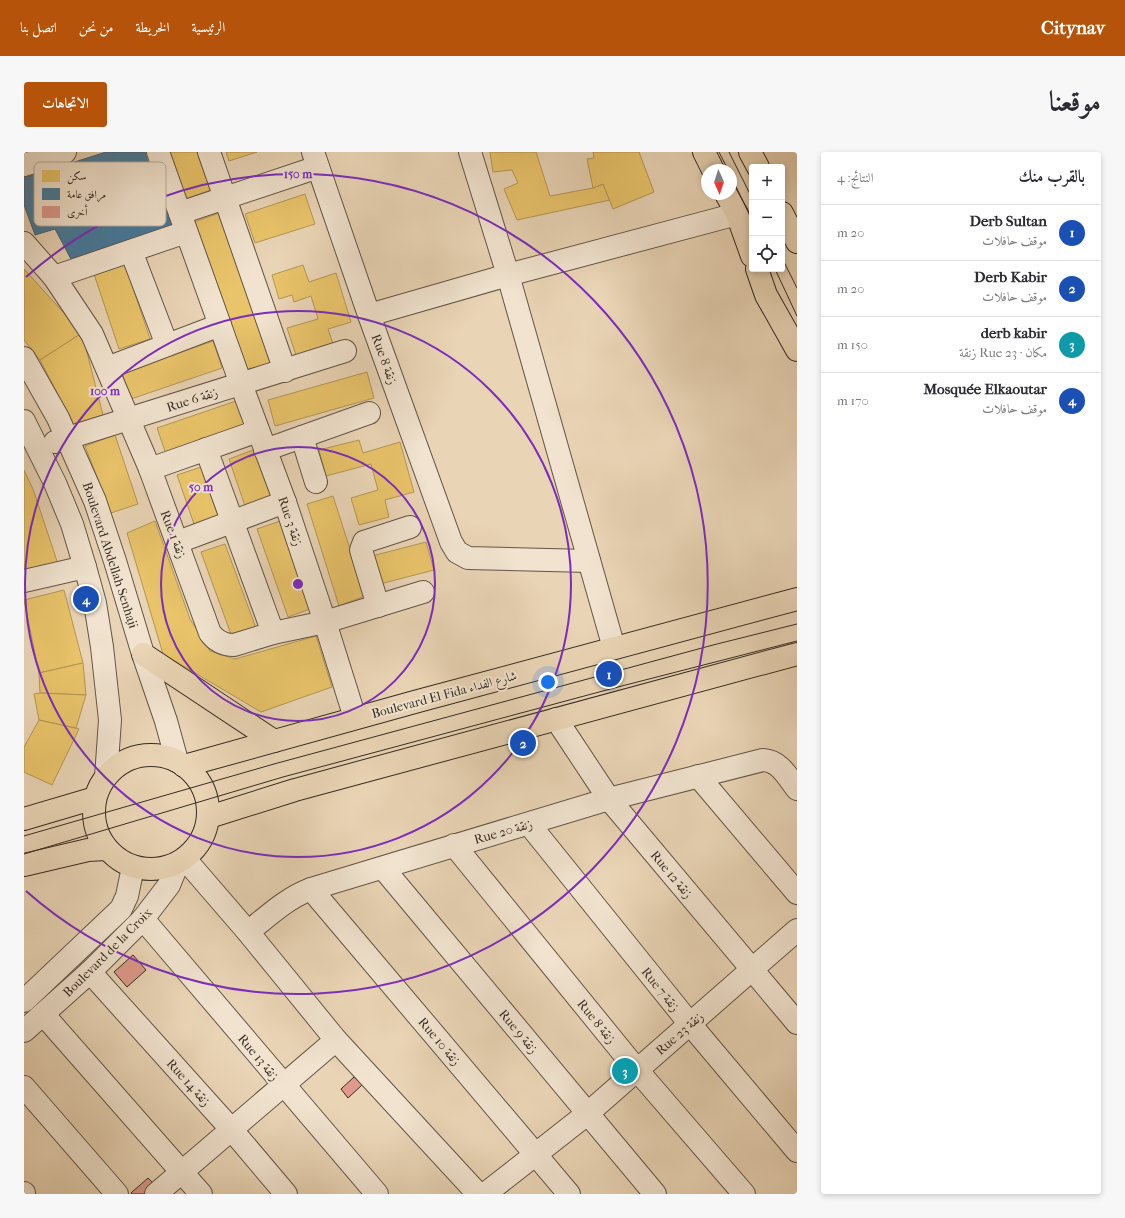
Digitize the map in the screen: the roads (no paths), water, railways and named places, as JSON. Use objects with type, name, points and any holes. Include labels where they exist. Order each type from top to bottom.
[{"type":"main road","points":[[704,152],[710,164]]},
{"type":"main road","points":[[750,152],[756,164]]},
{"type":"main road","points":[[729,200],[737,214],[749,248]]},
{"type":"main road","points":[[785,219],[797,242]]},
{"type":"main road","points":[[758,272],[766,295],[797,350]]},
{"type":"main road","name":"Boulevard El Fida شارع الفداء","points":[[181,763],[274,741],[797,599]]},
{"type":"main road","points":[[143,654],[274,741]]},
{"type":"main road","points":[[209,817],[295,790],[797,654]]},
{"type":"main road","points":[[147,755],[162,756],[181,763],[194,774],[201,784],[207,799],[209,817],[205,833],[197,847],[182,861],[164,869],[148,870],[123,863],[106,849],[97,833],[94,817],[95,798],[100,786],[106,777],[117,766],[131,758],[147,755]]},
{"type":"main road","points":[[24,819],[95,798]]},
{"type":"main road","points":[[24,865],[88,850],[106,849]]},
{"type":"street","points":[[24,165],[65,152]]},
{"type":"street","name":"Rue 3 زنقة","points":[[158,152],[162,162]]},
{"type":"street","points":[[209,152],[285,371]]},
{"type":"street","points":[[470,152],[508,275],[614,648]]},
{"type":"street","points":[[54,277],[131,251],[225,198],[315,159]]},
{"type":"street","name":"Rue 8 زنقة","points":[[315,159],[369,315],[451,542],[456,552],[468,558],[589,561]]},
{"type":"street","name":"Rue 3 زنقة","points":[[166,175],[285,502],[355,718]]},
{"type":"street","points":[[369,315],[508,275],[737,214]]},
{"type":"street","name":"Rue 1 زنقة","points":[[24,243],[54,277],[92,334],[150,469],[178,542],[210,633],[218,641],[228,645],[234,645],[273,633],[325,622],[423,592]]},
{"type":"street","points":[[131,251],[168,345]]},
{"type":"street","points":[[107,368],[220,325]]},
{"type":"street","name":"Rue 6 زنقة","points":[[38,448],[346,351]]},
{"type":"street","name":"Boulevard Abdellah Senhaji","points":[[24,358],[68,438],[95,501],[143,654],[181,763]]},
{"type":"street","points":[[150,469],[206,449],[262,440],[302,437],[369,413]]},
{"type":"street","points":[[24,421],[38,448],[69,517],[86,567],[95,603],[110,720],[106,777]]},
{"type":"street","points":[[302,437],[316,482]]},
{"type":"street","points":[[206,449],[273,633]]},
{"type":"street","points":[[178,542],[285,502]]},
{"type":"street","points":[[378,606],[361,550],[364,542],[410,527]]},
{"type":"street","points":[[24,581],[86,567]]},
{"type":"street","name":"Rue 12 زنقة","points":[[556,719],[609,799],[797,1023]]},
{"type":"street","name":"Rue 20 زنقة","points":[[248,932],[290,899],[311,889],[609,799],[763,760],[770,760],[776,763],[797,789]]},
{"type":"street","points":[[698,776],[797,892]]},
{"type":"street","name":"Rue 7 زنقة","points":[[529,824],[690,1024],[797,1151]]},
{"type":"street","name":"Rue 8 زنقة","points":[[454,845],[637,1070],[744,1194]]},
{"type":"street","points":[[182,861],[248,932],[336,1040],[478,1194]]},
{"type":"street","name":"Boulevard de la Croix","points":[[24,1031],[90,972],[144,919],[169,885],[182,861]]},
{"type":"street","name":"Boulevard de la Croix","points":[[24,1001],[121,909],[127,896],[133,867]]},
{"type":"street","name":"Rue 9 زنقة","points":[[384,868],[655,1194]]},
{"type":"street","name":"Rue 10 زنقة","points":[[311,889],[569,1194]]},
{"type":"street","name":"Rue 13 زنقة","points":[[144,919],[283,1085],[377,1194]]},
{"type":"street","name":"Rue 23 زنقة","points":[[485,1194],[587,1114],[797,930]]},
{"type":"street","name":"Rue 14 زنقة","points":[[90,972],[231,1129],[286,1194]]},
{"type":"street","points":[[43,1014],[201,1194]]},
{"type":"street","points":[[156,1194],[336,1040]]},
{"type":"street","points":[[24,1087],[117,1194]]},
{"type":"tram line","points":[[719,152],[725,164]]},
{"type":"tram line","points":[[729,152],[749,192]]},
{"type":"tram line","points":[[737,189],[749,214]]},
{"type":"tram line","points":[[785,264],[797,288]]},
{"type":"tram line","points":[[776,272],[797,316]]},
{"type":"tram line","points":[[24,836],[274,764],[713,645],[797,624]]},
{"type":"tram line","points":[[24,854],[283,777],[614,688],[797,641]]},
{"type":"place","name":"Mosquée Elkaoutar","points":[[86,599]]},
{"type":"place","name":"Derb Sultan","points":[[609,674]]},
{"type":"place","name":"Derb Kabir","points":[[523,743]]},
{"type":"place","name":"derb kabir","points":[[625,1071]]}]
